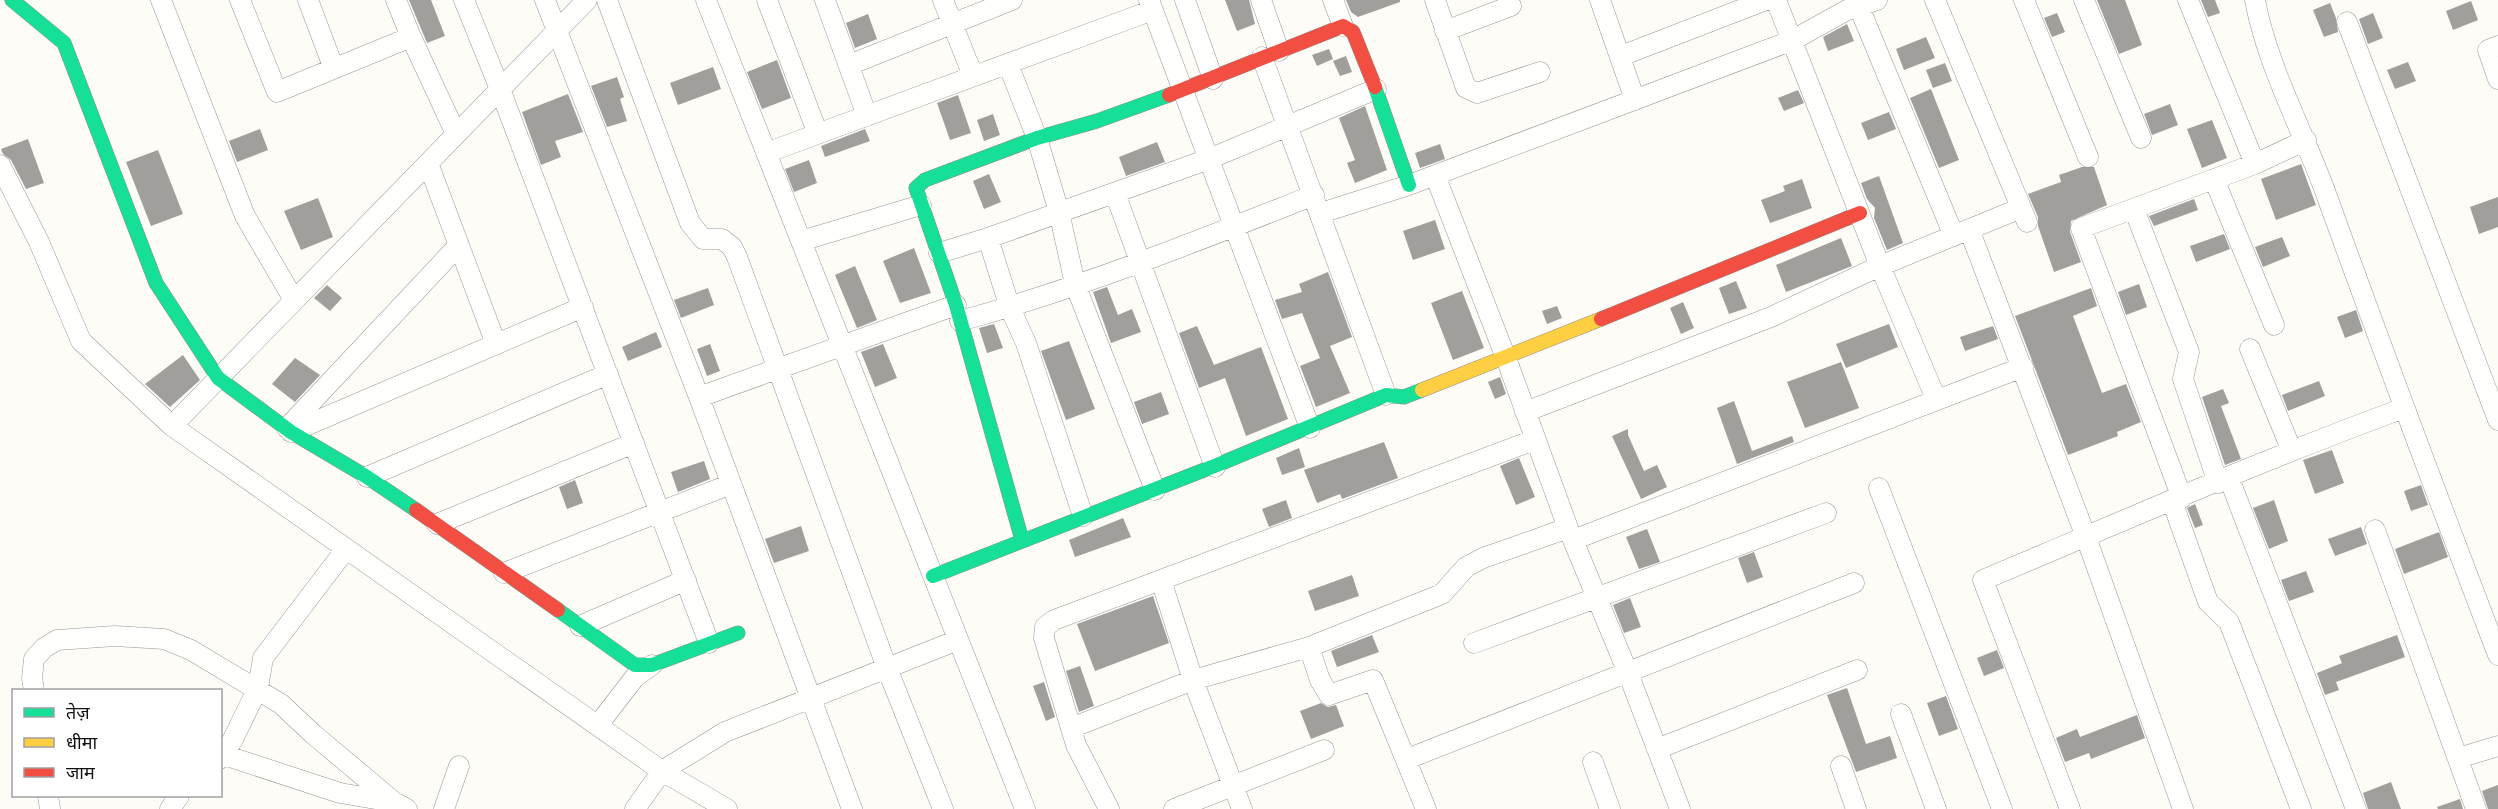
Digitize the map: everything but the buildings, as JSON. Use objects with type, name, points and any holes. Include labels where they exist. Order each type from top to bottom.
[{"type":"street","points":[[12,0],[64,43],[156,283],[219,378],[289,430],[367,477],[437,524],[635,665],[652,665]]},
{"type":"street","points":[[160,0],[245,216],[294,300]]},
{"type":"street","points":[[240,0],[277,92],[411,37]]},
{"type":"street","points":[[308,0],[334,69]]},
{"type":"street","points":[[396,0],[456,134]]},
{"type":"street","points":[[464,0],[501,89],[710,644]]},
{"type":"street","points":[[545,0],[699,397],[812,696],[852,809]]},
{"type":"street","points":[[172,426],[587,0]]},
{"type":"street","points":[[607,0],[690,223],[703,239],[722,239],[732,248],[887,668],[944,809]]},
{"type":"street","points":[[706,0],[1025,809]]},
{"type":"street","points":[[767,0],[818,134]]},
{"type":"street","points":[[825,0],[867,116]]},
{"type":"street","points":[[943,0],[973,76]]},
{"type":"street","points":[[849,65],[953,26],[1012,0]]},
{"type":"street","points":[[1185,0],[1213,79]]},
{"type":"street","points":[[1261,0],[1288,127],[1386,395]]},
{"type":"street","points":[[1333,0],[1343,26],[1353,32],[1376,89],[1409,185]]},
{"type":"street","points":[[1435,0],[1466,88],[1476,93],[1540,72]]},
{"type":"street","points":[[1601,0],[1635,100]]},
{"type":"street","points":[[1621,56],[1766,0]]},
{"type":"street","points":[[1776,0],[1794,40],[1880,266],[1936,399]]},
{"type":"street","points":[[1524,412],[1771,317],[1880,266],[1961,232],[2024,215],[1935,0]]},
{"type":"street","points":[[2024,0],[2088,157]]},
{"type":"street","points":[[2084,0],[2141,138]]},
{"type":"street","points":[[2188,0],[2255,164]]},
{"type":"street","points":[[2254,0],[2270,56],[2306,140],[2498,655]]},
{"type":"street","points":[[1321,213],[1409,185],[1794,40],[1857,4],[2022,367],[2086,537],[2182,809]]},
{"type":"street","points":[[766,153],[1008,64],[1151,5],[1311,428]]},
{"type":"street","points":[[1445,32],[1511,6]]},
{"type":"street","points":[[2347,22],[2498,420]]},
{"type":"street","points":[[1022,540],[958,313],[916,188],[926,180],[1037,138],[1098,121],[1213,79],[1343,26]]},
{"type":"street","points":[[2497,71],[2488,50],[2498,46]]},
{"type":"street","points":[[1008,64],[1037,138],[1059,212],[1075,284],[1155,490]]},
{"type":"street","points":[[939,253],[1115,194],[1209,159],[1376,89]]},
{"type":"street","points":[[2301,809],[2229,621],[2208,602],[2177,499],[2081,228],[2255,164],[2306,140]]},
{"type":"street","points":[[428,163],[496,344]]},
{"type":"street","points":[[0,165],[5,186],[39,242],[81,341],[172,426],[662,771],[727,809]]},
{"type":"street","points":[[1435,175],[1506,358],[1570,534],[1628,673],[1680,809]]},
{"type":"street","points":[[2214,179],[2274,326]]},
{"type":"street","points":[[1115,194],[1215,467]]},
{"type":"street","points":[[699,397],[842,346],[958,313],[1010,308],[1235,227],[1314,195]]},
{"type":"street","points":[[801,241],[921,205]]},
{"type":"street","points":[[2134,209],[2189,352],[2183,379],[2356,809]]},
{"type":"street","points":[[933,576],[1083,516],[1215,467],[1386,395],[1404,397],[1506,358],[1860,213]]},
{"type":"street","points":[[988,238],[1010,308],[1026,344],[1083,516]]},
{"type":"street","points":[[289,430],[459,245]]},
{"type":"street","points":[[289,430],[583,307]]},
{"type":"street","points":[[2250,349],[2291,449]]},
{"type":"street","points":[[1071,728],[1194,680],[1310,647],[1442,594],[1466,567],[1484,558],[1570,534],[2022,367]]},
{"type":"street","points":[[367,477],[608,374]]},
{"type":"street","points":[[2070,809],[1983,580],[2223,480],[2291,449],[2404,408]]},
{"type":"street","points":[[1109,809],[1076,745],[1044,638],[1045,627],[1054,620],[1534,440]]},
{"type":"street","points":[[437,524],[634,443]]},
{"type":"street","points":[[504,573],[659,510],[731,484]]},
{"type":"street","points":[[1879,488],[2002,809]]},
{"type":"street","points":[[1474,643],[1826,513]]},
{"type":"street","points":[[2375,530],[2476,809]]},
{"type":"street","points":[[346,549],[263,658],[258,688],[222,757],[340,793],[401,805]]},
{"type":"street","points":[[580,626],[686,579]]},
{"type":"street","points":[[1161,580],[1194,680],[1242,809]]},
{"type":"street","points":[[1407,759],[1854,582]]},
{"type":"street","points":[[598,725],[635,677],[652,665],[738,633]]},
{"type":"street","points":[[34,689],[32,678],[34,659],[44,648],[57,640],[116,636],[164,639],[191,650],[258,688],[281,704],[313,734],[401,805]]},
{"type":"street","points":[[635,809],[662,771],[725,732],[958,640]]},
{"type":"street","points":[[1310,647],[1320,680],[1329,695],[1373,680],[1426,809]]},
{"type":"street","points":[[1657,749],[1857,670]]},
{"type":"street","points":[[1901,714],[1936,809]]},
{"type":"street","points":[[2458,759],[2498,746]]},
{"type":"street","points":[[1174,809],[1324,750]]},
{"type":"street","points":[[1593,762],[1611,809]]},
{"type":"street","points":[[444,809],[459,766]]},
{"type":"street","points":[[1841,766],[1856,809]]},
{"type":"traffic: fast","points":[[12,0],[64,43],[156,283],[218,378],[291,432],[367,477],[416,510]]},
{"type":"traffic: fast","points":[[1375,87],[1409,185]]},
{"type":"traffic: fast","points":[[1022,540],[956,305],[916,188],[925,180],[1037,138],[1097,121],[1169,95]]},
{"type":"traffic: fast","points":[[933,576],[1217,465],[1386,395],[1404,397],[1422,390]]},
{"type":"traffic: fast","points":[[558,610],[635,665],[652,665],[738,633]]},
{"type":"traffic: slow","points":[[1422,390],[1601,319]]},
{"type":"traffic: jam","points":[[1169,95],[1343,26],[1353,32],[1375,87]]},
{"type":"traffic: jam","points":[[1601,319],[1860,213]]},
{"type":"traffic: jam","points":[[416,510],[558,610]]}]
